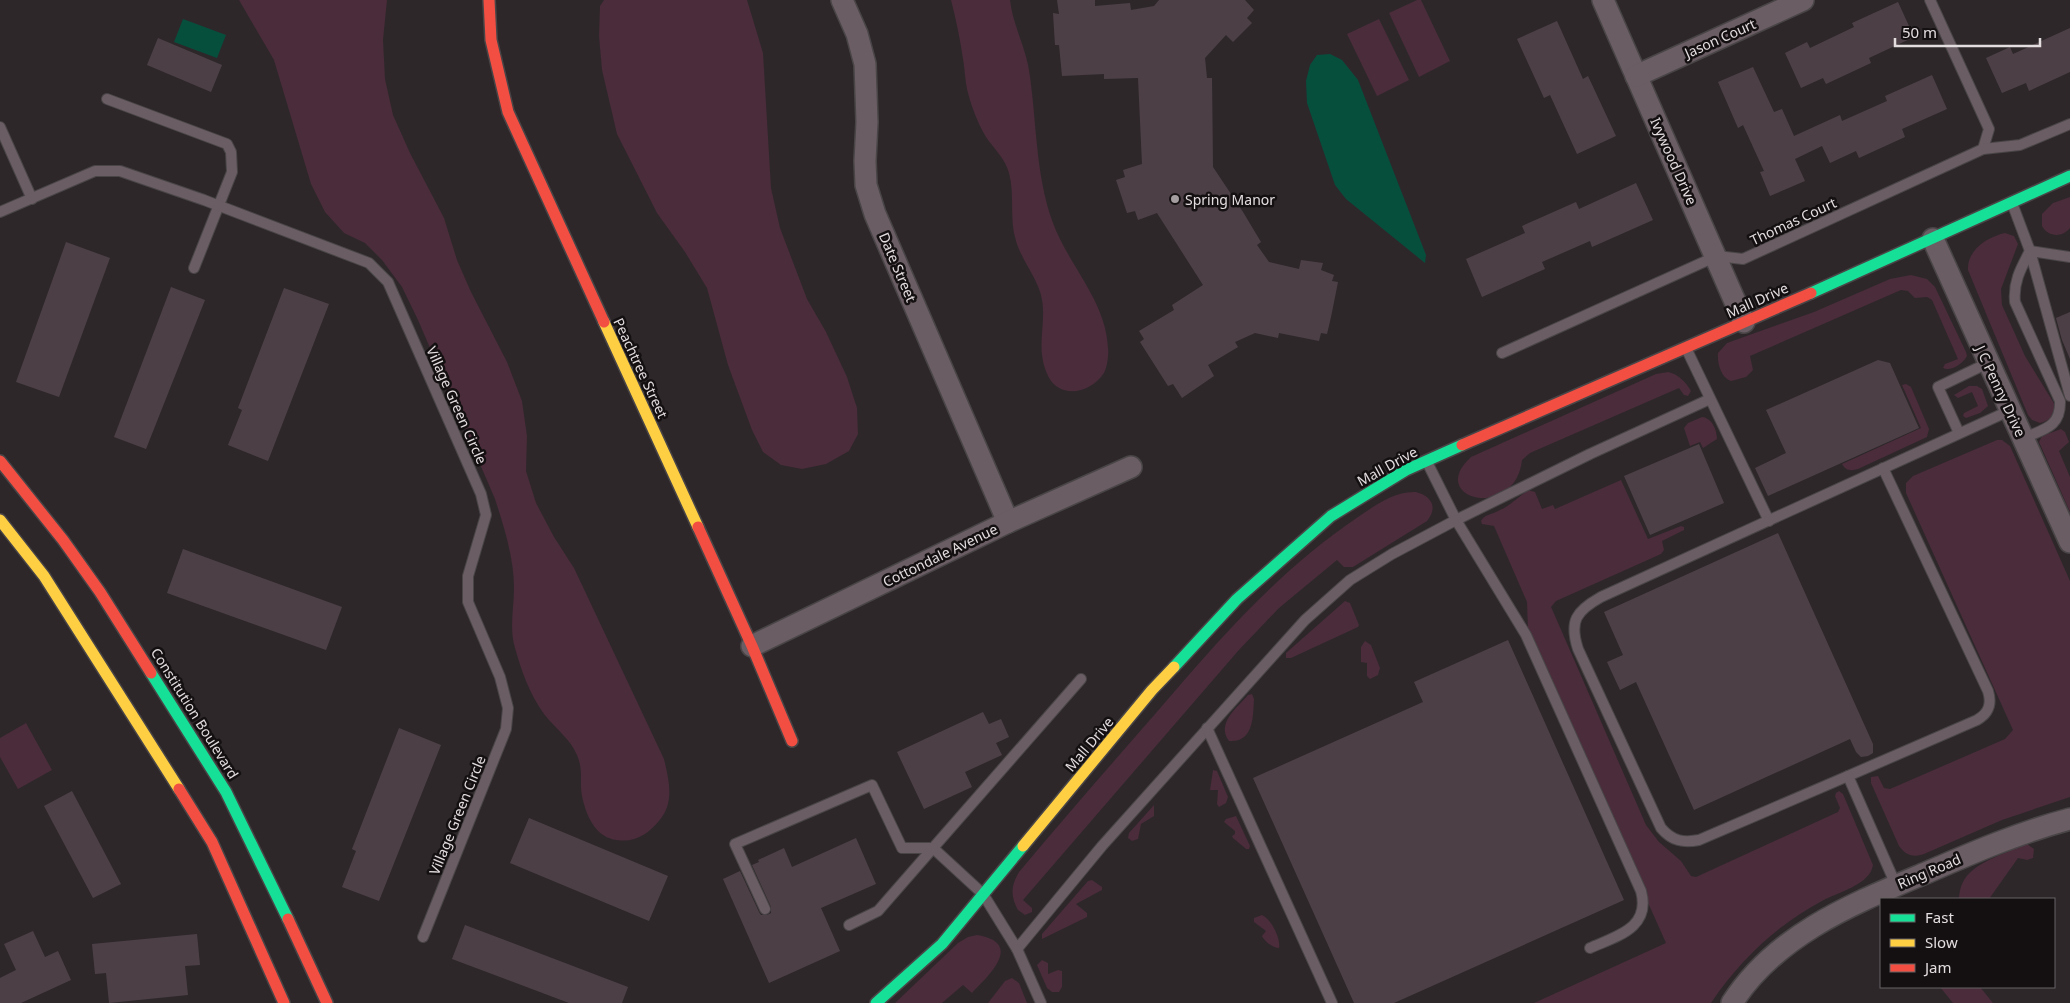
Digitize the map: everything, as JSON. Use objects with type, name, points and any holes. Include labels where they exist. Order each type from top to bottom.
[{"type":"street","name":"Peachtree Street","points":[[489,0],[491,40],[508,112],[752,646],[792,741]]},
{"type":"street","name":"Date Street","points":[[842,0],[857,34],[865,64],[867,122],[866,185],[875,214],[1008,522]]},
{"type":"street","name":"Ivywood Drive","points":[[1603,0],[1717,256],[1744,322]]},
{"type":"street","name":"Jason Court","points":[[1636,76],[1803,0]]},
{"type":"street","name":"Mall Drive","points":[[876,1003],[942,944],[1152,690],[1238,599],[1331,516],[1406,470],[1933,239],[2070,176]]},
{"type":"street","name":"J C Penny Drive","points":[[1933,239],[2070,542]]},
{"type":"street","name":"Constitution Boulevard","points":[[0,461],[100,592],[226,792],[267,873],[328,1003]]},
{"type":"street","name":"Cottondale Avenue","points":[[752,646],[1008,522],[1131,467]]},
{"type":"street","points":[[0,520],[44,576],[127,704],[212,842],[284,1003]]},
{"type":"street","name":"Ring Road","points":[[1732,1003],[1758,971],[1806,930],[1845,908],[1992,844],[2070,819]]},
{"type":"lane","points":[[1930,0],[1989,129],[1983,149]]},
{"type":"lane","points":[[107,99],[227,144],[231,152],[232,172],[194,268]]},
{"type":"lane","name":"Thomas Court","points":[[1717,256],[1743,259],[1983,149],[2020,145],[2070,124]]},
{"type":"lane","points":[[0,127],[32,199]]},
{"type":"lane","name":"Village Green Circle","points":[[0,212],[94,171],[120,171],[220,206],[370,263],[388,282],[481,494],[486,515],[468,576],[468,602],[500,677],[508,708],[506,729],[423,937]]},
{"type":"lane","points":[[2012,202],[2030,252],[2070,396]]},
{"type":"lane","points":[[2030,252],[2070,257]]},
{"type":"lane","points":[[2024,438],[2054,424],[2060,410],[2056,388],[2015,302],[2014,291],[2016,281],[2030,252]]},
{"type":"lane","points":[[1502,353],[1717,256]]},
{"type":"lane","points":[[1685,347],[1769,521]]},
{"type":"lane","points":[[1959,434],[1938,387],[1988,363]]},
{"type":"lane","points":[[1017,949],[1102,846],[1279,647],[1330,596],[1350,580],[1392,554],[1456,520],[1556,470],[1710,399]]},
{"type":"lane","points":[[1883,468],[1988,691],[1990,706],[1987,712],[1977,720],[1699,840],[1677,841],[1667,835],[1661,828],[1578,650],[1574,637],[1574,624],[1579,612],[1588,604],[1883,468],[1959,434],[2010,410]]},
{"type":"lane","points":[[1427,461],[1456,520],[1526,636],[1641,892],[1644,911],[1639,920],[1621,934],[1590,948]]},
{"type":"lane","points":[[849,925],[878,911],[1081,679]]},
{"type":"lane","points":[[1207,728],[1332,1003]]},
{"type":"lane","points":[[1848,776],[1896,885]]},
{"type":"lane","points":[[765,909],[736,844],[872,785],[902,848],[933,848],[983,894],[1017,949],[1041,1003]]},
{"type":"shaded area","points":[[239,0],[387,0],[383,40],[385,79],[393,115],[410,153],[444,218],[457,260],[471,292],[507,362],[522,401],[527,436],[526,471],[536,503],[554,537],[574,568],[664,759],[669,783],[667,807],[659,821],[650,830],[635,839],[624,841],[603,835],[589,818],[581,791],[580,766],[577,755],[571,744],[548,719],[534,699],[517,656],[512,633],[514,577],[505,532],[495,499],[402,287],[382,260],[365,243],[344,233],[325,212],[311,184],[274,60]]},
{"type":"shaded area","points":[[604,0],[747,0],[763,53],[771,188],[780,228],[807,299],[826,332],[847,377],[857,408],[858,434],[849,451],[826,464],[802,469],[781,465],[763,452],[752,430],[728,365],[707,288],[685,252],[657,213],[617,134],[602,70],[599,36],[600,6]]},
{"type":"shaded area","points":[[951,0],[1010,0],[1029,70],[1040,167],[1047,204],[1060,239],[1094,299],[1106,331],[1108,354],[1104,373],[1098,380],[1084,389],[1068,391],[1053,384],[1044,365],[1041,345],[1043,306],[1041,295],[1016,241],[1009,173],[1002,158],[983,132],[970,99]]},
{"type":"shaded area","points":[[1417,0],[1421,0],[1450,61],[1419,77],[1389,13]]},
{"type":"shaded area","points":[[183,19],[226,35],[217,58],[174,42]]},
{"type":"shaded area","points":[[1379,19],[1409,80],[1377,96],[1347,34]]},
{"type":"shaded area","points":[[1330,54],[1342,60],[1358,80],[1426,255],[1425,263],[1346,199],[1335,185],[1307,103],[1306,81],[1310,65],[1317,55]]},
{"type":"shaded area","points":[[2070,197],[2070,228],[2059,235],[2051,234],[2042,226],[2042,214],[2053,203]]},
{"type":"shaded area","points":[[2005,233],[2014,236],[2018,244],[2001,289],[2002,305],[2025,356],[2055,405],[2055,412],[2052,417],[2040,423],[2032,420],[2028,415],[1968,270],[1971,256],[1979,246],[1991,238]]},
{"type":"shaded area","points":[[1911,275],[1927,279],[1935,287],[1966,352],[1967,356],[1963,362],[1956,366],[1949,369],[1943,368],[1945,364],[1958,359],[1932,300],[1927,297],[1915,298],[1908,291],[1901,290],[1750,356],[1753,370],[1746,377],[1731,381],[1722,373],[1718,361],[1718,353],[1727,343],[1814,312],[1890,279]]},
{"type":"shaded area","points":[[1668,372],[1681,379],[1687,385],[1691,391],[1688,396],[1684,395],[1679,388],[1530,453],[1522,460],[1516,479],[1505,492],[1491,497],[1477,498],[1465,493],[1459,484],[1460,472],[1471,457],[1656,374]]},
{"type":"shaded area","points":[[1906,384],[1911,387],[1929,429],[1927,437],[1858,469],[1851,470],[1845,468],[1842,464],[1921,428],[1902,385]]},
{"type":"shaded area","points":[[1969,386],[1977,386],[1982,389],[1988,406],[1980,413],[1966,418],[1963,416],[1964,413],[1978,406],[1972,392],[1958,398],[1954,395]]},
{"type":"shaded area","points":[[1702,417],[1709,420],[1713,425],[1717,439],[1703,448],[1700,442],[1690,446],[1684,428],[1688,423]]},
{"type":"shaded area","points":[[2061,429],[2065,432],[2069,442],[2059,451],[2070,477],[2070,512],[2039,442],[2042,436]]},
{"type":"shaded area","points":[[1997,440],[2002,440],[2010,446],[2070,581],[2070,797],[2002,820],[1924,854],[1913,856],[1904,852],[1899,846],[1871,783],[1871,777],[1878,776],[1884,788],[1890,789],[2005,739],[2013,730],[1906,493],[1906,483],[1913,476]]},
{"type":"shaded area","points":[[1621,480],[1648,539],[1681,526],[1684,527],[1684,530],[1662,541],[1664,550],[1661,554],[1556,601],[1551,607],[1646,825],[1659,842],[1681,861],[1691,876],[1696,877],[1838,812],[1840,808],[1835,796],[1839,791],[1843,794],[1873,865],[1871,872],[1860,883],[1822,901],[1775,932],[1734,972],[1711,1003],[1534,1003],[1666,943],[1531,641],[1528,630],[1527,602],[1494,526],[1482,524],[1481,521],[1486,516],[1506,507],[1528,490],[1535,492],[1542,509],[1553,505],[1555,509]]},
{"type":"shaded area","points":[[1416,492],[1426,496],[1432,503],[1432,512],[1427,521],[1353,567],[1344,567],[1337,560],[1279,608],[1238,651],[1023,900],[1032,908],[1032,912],[1025,915],[1018,910],[1012,891],[1014,881],[1019,872],[1230,629],[1278,581],[1330,537],[1385,500],[1400,494]]},
{"type":"shaded area","points":[[1345,601],[1350,603],[1359,625],[1358,627],[1291,658],[1286,658],[1286,653]]},
{"type":"shaded area","points":[[1365,641],[1371,645],[1380,668],[1378,675],[1370,679],[1367,676],[1367,663],[1361,662],[1361,647]]},
{"type":"shaded area","points":[[1252,694],[1254,699],[1253,713],[1248,733],[1243,738],[1229,741],[1225,728],[1226,722],[1248,695]]},
{"type":"shaded area","points":[[26,723],[52,770],[18,789],[0,757],[0,738]]},
{"type":"shaded area","points":[[1213,770],[1217,771],[1228,797],[1226,803],[1219,807],[1217,804],[1218,790],[1210,790]]},
{"type":"shaded area","points":[[1154,805],[1154,816],[1141,824],[1138,839],[1132,841],[1128,838],[1129,833]]},
{"type":"shaded area","points":[[1236,816],[1250,846],[1249,849],[1246,849],[1233,838],[1232,836],[1235,834],[1235,831],[1224,822],[1226,819]]},
{"type":"shaded area","points":[[2027,844],[2034,849],[2033,858],[2027,860],[2018,858],[1990,898],[1959,898],[1963,882],[1973,870],[2017,847]]},
{"type":"shaded area","points":[[1092,880],[1102,887],[1102,890],[1076,904],[1087,913],[1087,917],[1042,939],[1042,934],[1088,881]]},
{"type":"shaded area","points":[[1262,915],[1269,920],[1275,929],[1279,948],[1272,946],[1265,940],[1262,936],[1266,931],[1254,922],[1254,918]]},
{"type":"shaded area","points":[[977,935],[991,939],[999,945],[1001,952],[993,969],[972,993],[963,985],[942,1003],[895,1003],[958,943],[968,937]]},
{"type":"shaded area","points":[[1042,960],[1048,963],[1048,974],[1058,970],[1062,971],[1062,987],[1059,992],[1052,992],[1047,988],[1037,965]]},
{"type":"shaded area","points":[[1012,978],[1019,983],[1027,1003],[988,1003],[1005,981]]},
{"type":"shaded area","points":[[1941,988],[1981,988],[1993,1003],[1953,1003]]},
{"type":"building","name":"Spring Manor","points":[[1057,0],[1095,0],[1095,6],[1130,3],[1131,10],[1154,6],[1159,0],[1245,0],[1254,10],[1247,18],[1252,23],[1233,42],[1226,35],[1205,58],[1207,78],[1212,78],[1213,167],[1261,242],[1257,245],[1269,262],[1299,269],[1301,260],[1323,263],[1321,270],[1334,275],[1332,281],[1338,282],[1331,317],[1327,334],[1321,333],[1319,341],[1279,333],[1278,338],[1255,333],[1235,342],[1238,347],[1208,365],[1214,376],[1182,398],[1173,384],[1168,386],[1140,342],[1144,339],[1139,331],[1174,310],[1172,305],[1203,285],[1157,213],[1138,220],[1135,211],[1127,213],[1116,180],[1125,177],[1123,170],[1142,164],[1138,78],[1104,79],[1104,74],[1062,76],[1059,45],[1055,45],[1053,13],[1059,14]]},
{"type":"building","points":[[1898,2],[1914,37],[1869,58],[1871,63],[1826,84],[1823,78],[1801,88],[1785,53],[1807,42],[1810,48],[1854,27],[1852,23]]},
{"type":"building","points":[[1557,21],[1583,79],[1588,76],[1616,136],[1577,154],[1550,95],[1544,98],[1517,39]]},
{"type":"building","points":[[2070,28],[2070,72],[2029,91],[2026,83],[2002,93],[1986,58],[2010,47],[2013,54]]},
{"type":"building","points":[[158,38],[222,65],[211,92],[147,65]]},
{"type":"building","points":[[1753,67],[1774,112],[1782,109],[1794,136],[1840,115],[1842,121],[1887,101],[1885,96],[1932,75],[1947,109],[1902,129],[1905,137],[1859,158],[1856,151],[1830,163],[1822,146],[1795,159],[1805,181],[1770,196],[1760,172],[1764,171],[1743,125],[1738,128],[1718,82]]},
{"type":"building","points":[[1636,183],[1653,220],[1592,247],[1590,241],[1542,262],[1545,269],[1482,297],[1466,259],[1525,233],[1522,226],[1576,202],[1579,209]]},
{"type":"building","points":[[66,242],[110,258],[59,397],[16,382]]},
{"type":"building","points":[[171,287],[205,300],[146,449],[114,437]]},
{"type":"building","points":[[284,288],[329,304],[268,461],[228,445],[242,410],[238,408]]},
{"type":"building","points":[[2070,312],[2070,359],[2056,318]]},
{"type":"building","points":[[1878,360],[1890,363],[1919,428],[1768,496],[1755,468],[1786,453],[1766,410]]},
{"type":"building","points":[[1699,444],[1724,503],[1650,535],[1624,476]]},
{"type":"building","points":[[1778,533],[1873,744],[1873,753],[1861,757],[1856,752],[1850,739],[1694,810],[1636,682],[1620,690],[1607,662],[1623,655],[1604,612]]},
{"type":"building","points":[[183,549],[342,607],[326,650],[167,593]]},
{"type":"building","points":[[1508,640],[1624,900],[1394,1003],[1354,1003],[1253,778],[1423,702],[1414,682]]},
{"type":"building","points":[[983,712],[989,724],[1001,719],[1009,737],[996,743],[1002,755],[965,772],[972,787],[924,809],[897,752]]},
{"type":"building","points":[[399,728],[441,745],[379,901],[342,887],[356,851],[352,849]]},
{"type":"building","points":[[72,791],[121,884],[93,898],[44,806]]},
{"type":"building","points":[[529,818],[668,876],[649,921],[510,863]]},
{"type":"building","points":[[856,838],[876,884],[821,908],[840,951],[769,983],[723,879],[740,871],[759,912],[761,915],[767,915],[771,913],[771,907],[752,865],[759,862],[758,860],[784,848],[792,867]]},
{"type":"building","points":[[465,925],[628,987],[622,1003],[569,1003],[452,959]]},
{"type":"building","points":[[33,931],[45,957],[58,951],[71,980],[21,1003],[0,1003],[0,978],[16,970],[4,944]]},
{"type":"building","points":[[197,934],[200,965],[185,966],[188,995],[109,1003],[106,973],[95,974],[92,944]]},
{"type":"traffic: fast","points":[[1811,293],[2070,176]]},
{"type":"traffic: fast","points":[[1174,667],[1237,599],[1331,516],[1406,470],[1462,445]]},
{"type":"traffic: fast","points":[[151,673],[226,792],[288,919]]},
{"type":"traffic: fast","points":[[876,1003],[942,944],[1023,846]]},
{"type":"traffic: slow","points":[[604,322],[698,527]]},
{"type":"traffic: slow","points":[[0,520],[44,576],[179,789]]},
{"type":"traffic: slow","points":[[1023,846],[1152,690],[1174,667]]},
{"type":"traffic: jam","points":[[489,0],[491,40],[508,112],[604,322]]},
{"type":"traffic: jam","points":[[1462,445],[1811,293]]},
{"type":"traffic: jam","points":[[0,461],[63,540],[100,592],[151,673]]},
{"type":"traffic: jam","points":[[698,527],[752,646],[792,741]]},
{"type":"traffic: jam","points":[[179,789],[212,842],[284,1003]]},
{"type":"traffic: jam","points":[[288,919],[327,1003]]},
{"type":"place","name":"Spring Manor","points":[[1175,199]]}]
